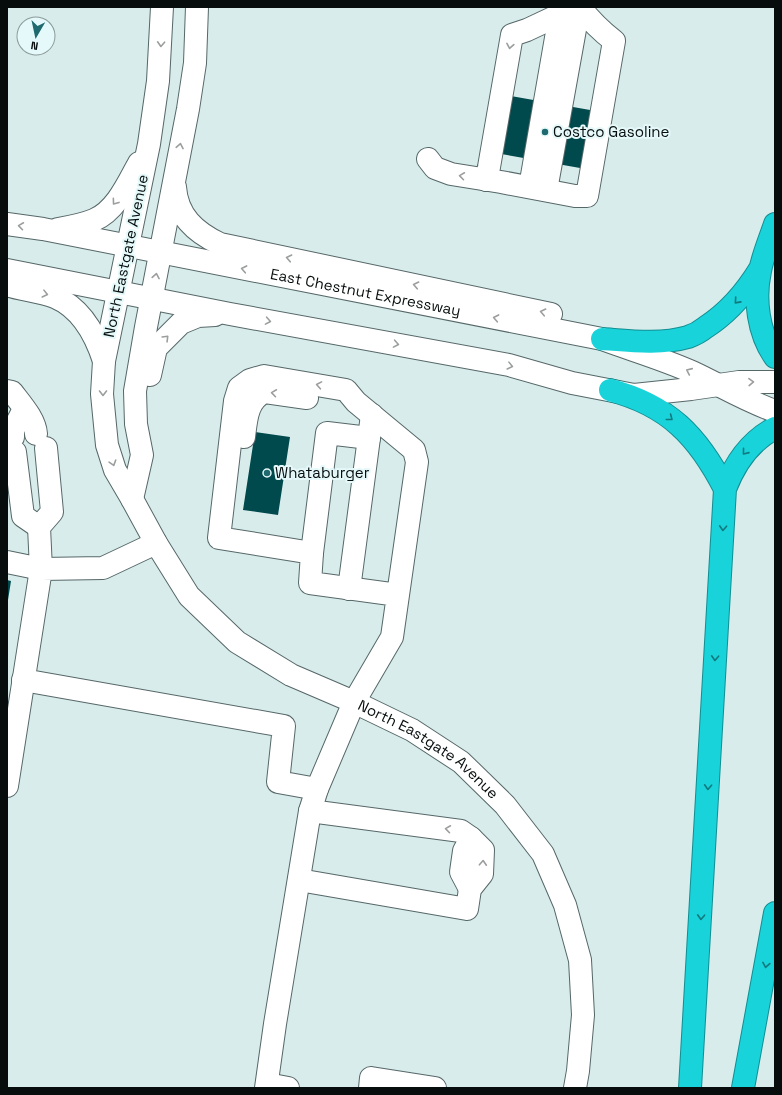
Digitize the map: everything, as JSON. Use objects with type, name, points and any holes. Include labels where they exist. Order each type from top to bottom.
[{"type":"highway","points":[[775,224],[760,270],[758,284],[759,314],[762,328],[766,342],[775,357]]},
{"type":"highway","points":[[602,339],[654,341],[689,337],[714,322],[727,311],[750,285],[760,270]]},
{"type":"highway","points":[[610,390],[641,400],[670,417],[696,442],[707,456],[725,489]]},
{"type":"highway","points":[[690,1088],[725,489],[734,469],[746,451],[755,441],[775,428]]},
{"type":"highway","points":[[743,1088],[775,913]]},
{"type":"street","name":"North Eastgate Avenue","points":[[162,7],[158,81],[149,144],[104,361],[102,394],[107,445],[115,470],[156,543],[189,596],[237,642],[291,675],[354,702],[412,730],[461,762],[506,806],[542,854],[565,905],[580,960],[583,1015],[576,1088]]},
{"type":"street","name":"North Eastgate Avenue","points":[[132,499],[142,455],[136,424],[135,392],[174,176],[188,109],[195,63],[197,7]]},
{"type":"street","points":[[531,188],[570,17]]},
{"type":"street","points":[[531,188],[570,17]]},
{"type":"street","points":[[531,188],[570,17]]},
{"type":"street","points":[[43,229],[77,226],[95,220],[108,211],[128,184],[149,144]]},
{"type":"street","points":[[428,159],[435,168],[450,174],[531,188]]},
{"type":"street","points":[[174,176],[179,208],[193,226],[205,237],[220,244],[578,320],[602,339]]},
{"type":"street","name":"East Chestnut Expressway","points":[[7,224],[43,229],[602,339],[664,360],[692,372],[755,404],[775,411]]},
{"type":"street","points":[[7,270],[230,314],[501,364],[572,383],[634,395],[739,382],[775,382]]},
{"type":"street","points":[[7,284],[54,297],[66,302],[80,316],[91,331],[98,344],[104,361]]},
{"type":"street","points":[[142,455],[147,423],[148,383],[156,348],[181,324],[198,316],[230,314]]},
{"type":"street","points":[[274,1087],[275,1024],[310,810],[316,788],[354,702],[392,637],[417,462],[414,450],[372,415],[346,390],[264,376],[250,380],[239,388],[235,400],[220,528],[312,552]]},
{"type":"street","points":[[7,391],[12,392],[36,427],[30,443],[22,516],[39,527]]},
{"type":"street","points":[[349,589],[372,415]]},
{"type":"street","points":[[369,438],[327,432],[312,552],[310,583],[398,595]]},
{"type":"street","points":[[7,786],[41,569],[39,527],[52,512],[30,443]]},
{"type":"street","points":[[7,562],[41,569],[103,568],[156,543]]},
{"type":"street","points":[[23,680],[284,726],[278,782],[316,788]]},
{"type":"street","points":[[299,880],[469,899],[462,872],[464,851],[471,838],[461,831],[310,810]]},
{"type":"street","points":[[370,1088],[371,1078],[435,1088]]},
{"type":"building","name":"Costco Gasoline","points":[[494,93],[607,113],[597,171],[484,151]]},
{"type":"building","name":"Whataburger","points":[[255,432],[290,437],[278,515],[243,510]]},
{"type":"building","points":[[7,580],[11,581],[8,600],[7,600]]},
{"type":"place","name":"Costco Gasoline","points":[[545,132]]},
{"type":"place","name":"Whataburger","points":[[267,473]]}]
